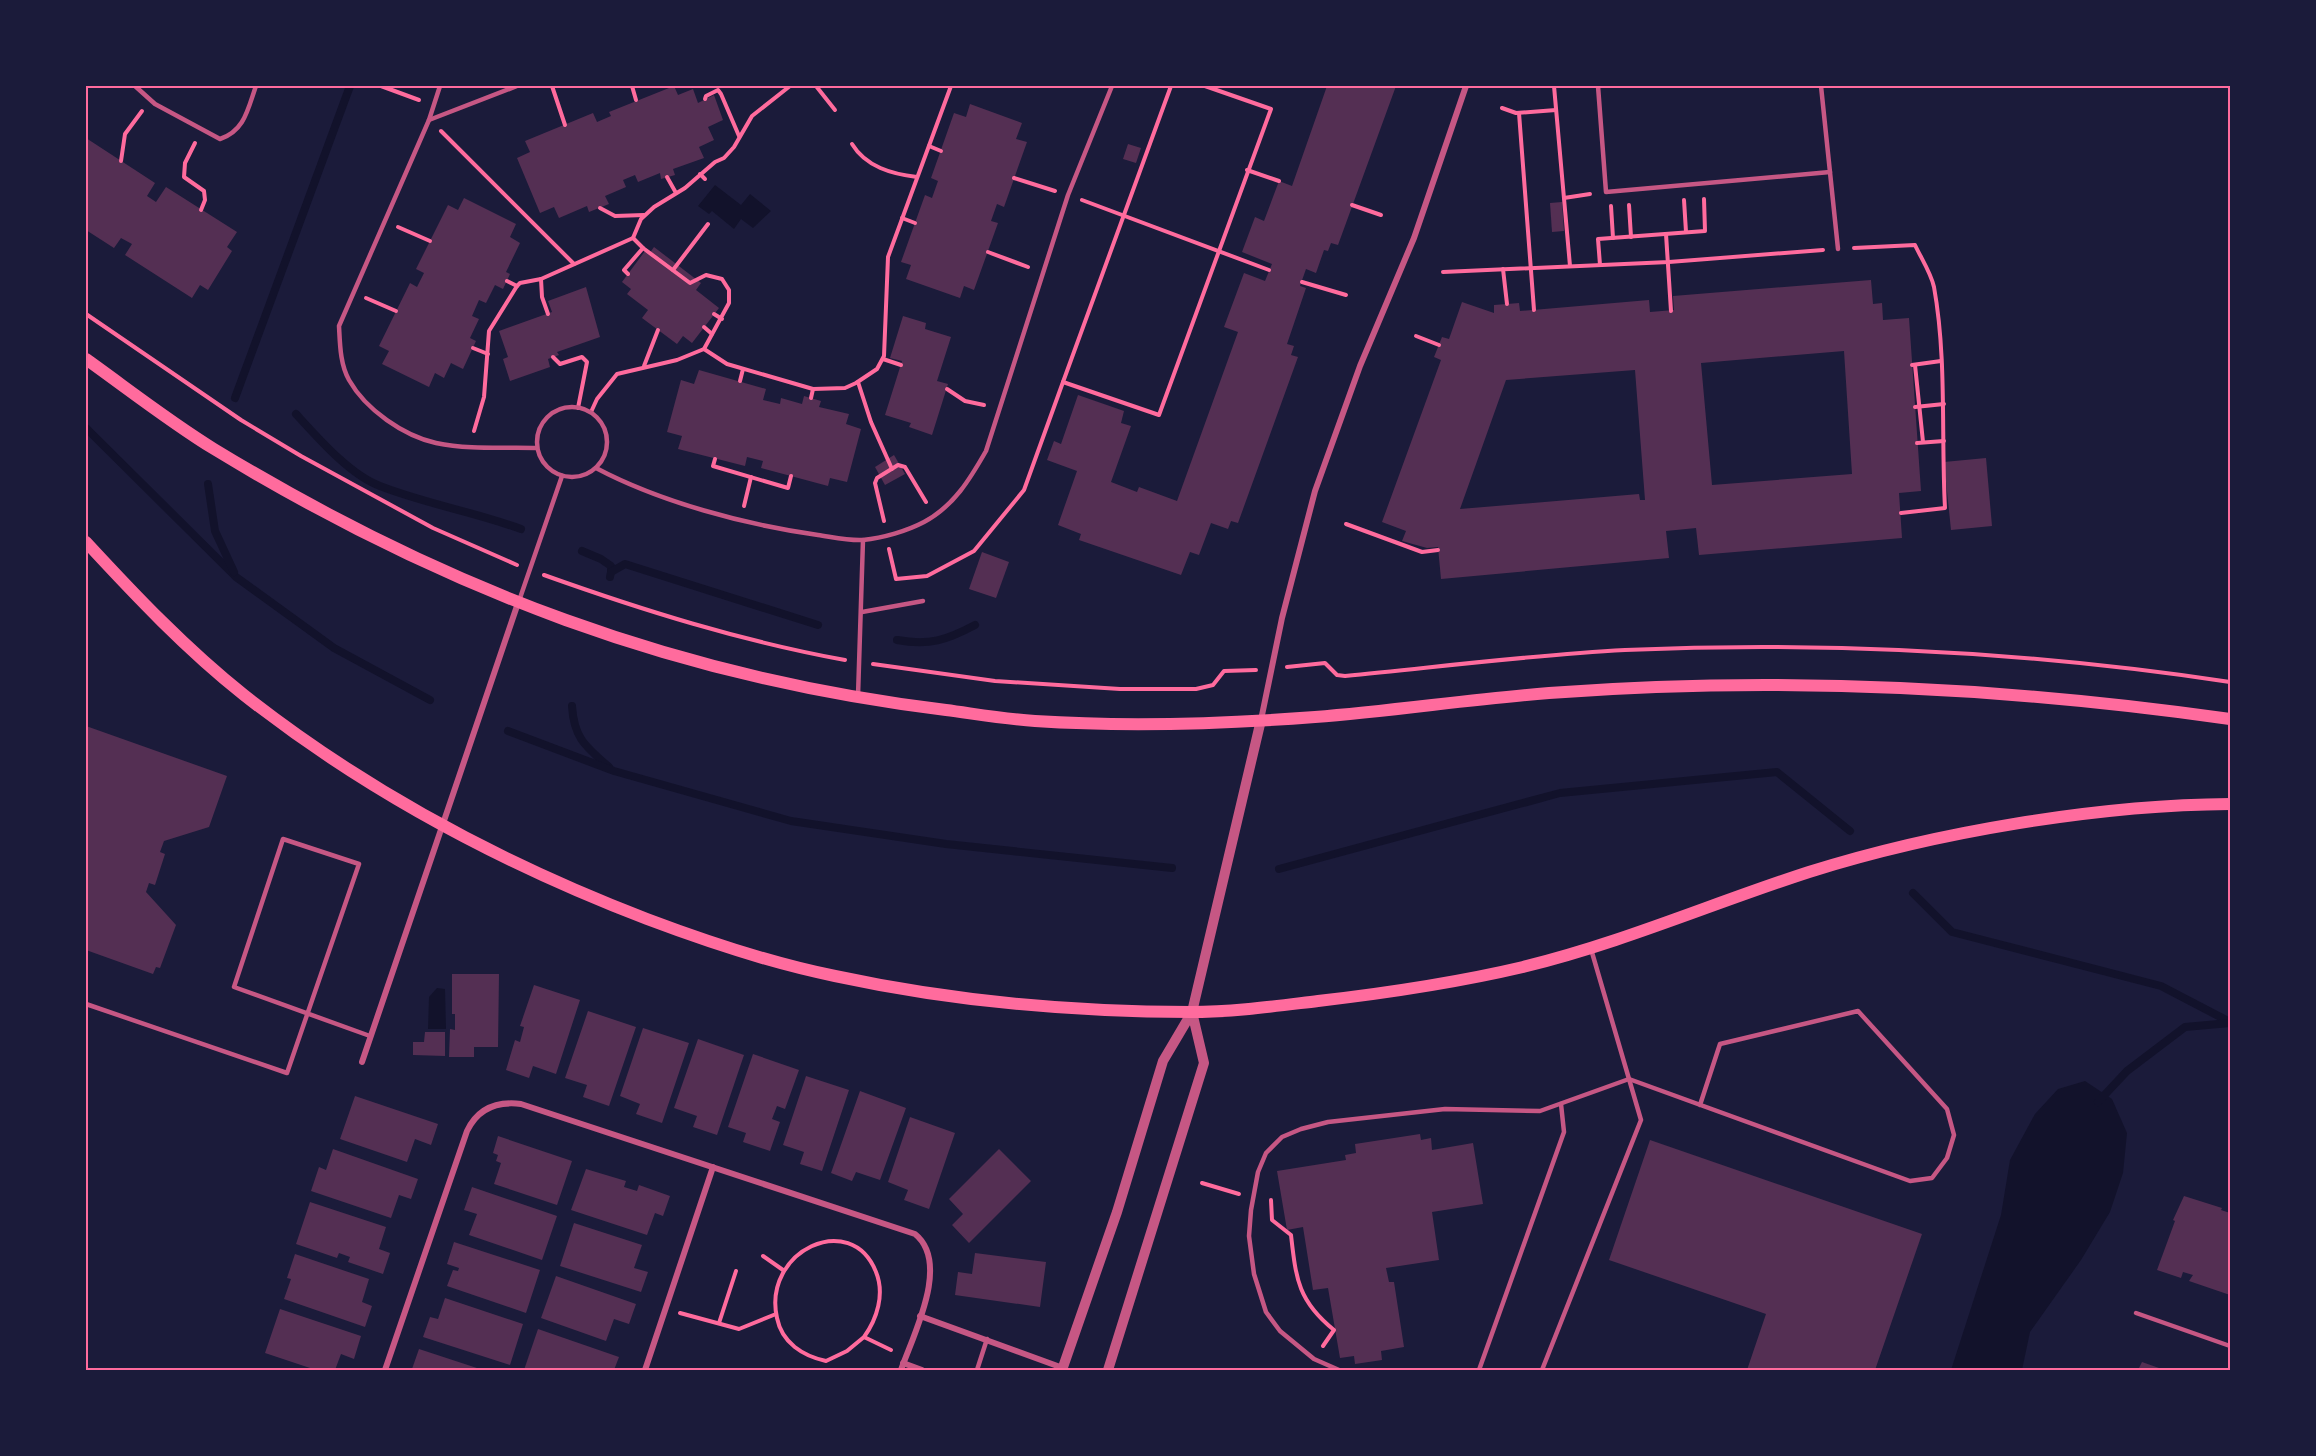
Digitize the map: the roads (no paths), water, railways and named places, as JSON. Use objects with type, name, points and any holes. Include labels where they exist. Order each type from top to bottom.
[{"type":"main road","points":[[86,358],[208,445],[309,504],[426,564],[585,629],[649,649],[797,687],[858,699],[1031,721],[1130,724],[1261,720],[1548,693],[1685,686],[1868,686],[2073,700],[2230,718]]},
{"type":"main road","points":[[86,542],[139,599],[238,691],[358,776],[442,827],[514,863],[596,899],[695,937],[824,974],[935,993],[1023,1004],[1192,1012],[1237,1010],[1409,990],[1522,967],[1590,949],[1776,883],[1899,848],[2056,819],[2142,808],[2230,804]]},
{"type":"street","points":[[920,1316],[987,1339],[1065,1370],[1117,1212],[1163,1060],[1192,1012],[1261,720],[1282,618],[1315,491],[1360,366],[1414,238],[1466,86]]},
{"type":"street","points":[[362,1062],[518,603]]},
{"type":"street","points":[[1108,1371],[1204,1063],[1192,1012]]},
{"type":"street","points":[[385,1371],[467,1131],[476,1115],[498,1104],[521,1104],[906,1229],[920,1238],[927,1248],[931,1277],[902,1367],[922,1371]]},
{"type":"street","points":[[645,1371],[713,1167]]},
{"type":"lane","points":[[135,86],[150,99],[220,139],[233,135],[245,118],[256,86]]},
{"type":"lane","points":[[440,86],[429,120],[339,326],[340,352],[349,380],[368,403],[396,426],[436,443],[470,447],[537,448]]},
{"type":"lane","points":[[429,120],[517,86]]},
{"type":"lane","points":[[596,468],[628,485],[777,530],[863,540],[924,522],[948,505],[969,483],[986,451],[1068,195],[1112,86]]},
{"type":"lane","points":[[1598,86],[1608,192],[1830,172]]},
{"type":"lane","points":[[1821,86],[1838,249]]},
{"type":"lane","points":[[578,408],[591,412],[604,429],[607,439],[607,450],[596,468],[580,477],[562,477],[546,466],[537,448],[537,437],[547,417],[556,411],[578,408]]},
{"type":"lane","points":[[518,603],[562,477]]},
{"type":"lane","points":[[858,699],[863,540]]},
{"type":"lane","points":[[862,612],[923,601]]},
{"type":"lane","points":[[86,1004],[287,1072],[308,1013],[359,864],[283,839],[234,987],[308,1013],[370,1036]]},
{"type":"lane","points":[[1542,1371],[1641,1120],[1590,949]]},
{"type":"lane","points":[[1340,1371],[1314,1359],[1280,1331],[1266,1312],[1254,1274],[1249,1236],[1258,1173],[1266,1153],[1282,1137],[1328,1122],[1445,1108],[1540,1111],[1629,1080],[1910,1181],[1932,1178],[1947,1158],[1954,1134],[1947,1109],[1858,1011],[1720,1044],[1700,1104]]},
{"type":"lane","points":[[1479,1371],[1564,1132],[1561,1104]]},
{"type":"lane","points":[[2136,1313],[2230,1346]]},
{"type":"lane","points":[[977,1371],[987,1339]]},
{"type":"waterway","points":[[235,398],[350,86]]},
{"type":"waterway","points":[[296,414],[335,455],[369,481],[415,498],[521,529]]},
{"type":"waterway","points":[[86,428],[236,577],[334,648],[430,700]]},
{"type":"waterway","points":[[208,484],[215,531],[234,572]]},
{"type":"waterway","points":[[582,551],[611,566],[611,572]]},
{"type":"waterway","points":[[610,577],[611,572],[625,564],[818,625]]},
{"type":"waterway","points":[[897,640],[928,642],[956,635],[975,625]]},
{"type":"waterway","points":[[572,706],[575,726],[582,741],[609,767]]},
{"type":"waterway","points":[[508,731],[614,771],[791,821],[946,844],[1172,868]]},
{"type":"waterway","points":[[1279,869],[1560,793],[1777,772],[1850,831]]},
{"type":"waterway","points":[[1913,893],[1952,932],[2161,986],[2230,1022]]},
{"type":"waterway","points":[[2098,1102],[2127,1071],[2185,1027],[2230,1023]]}]
